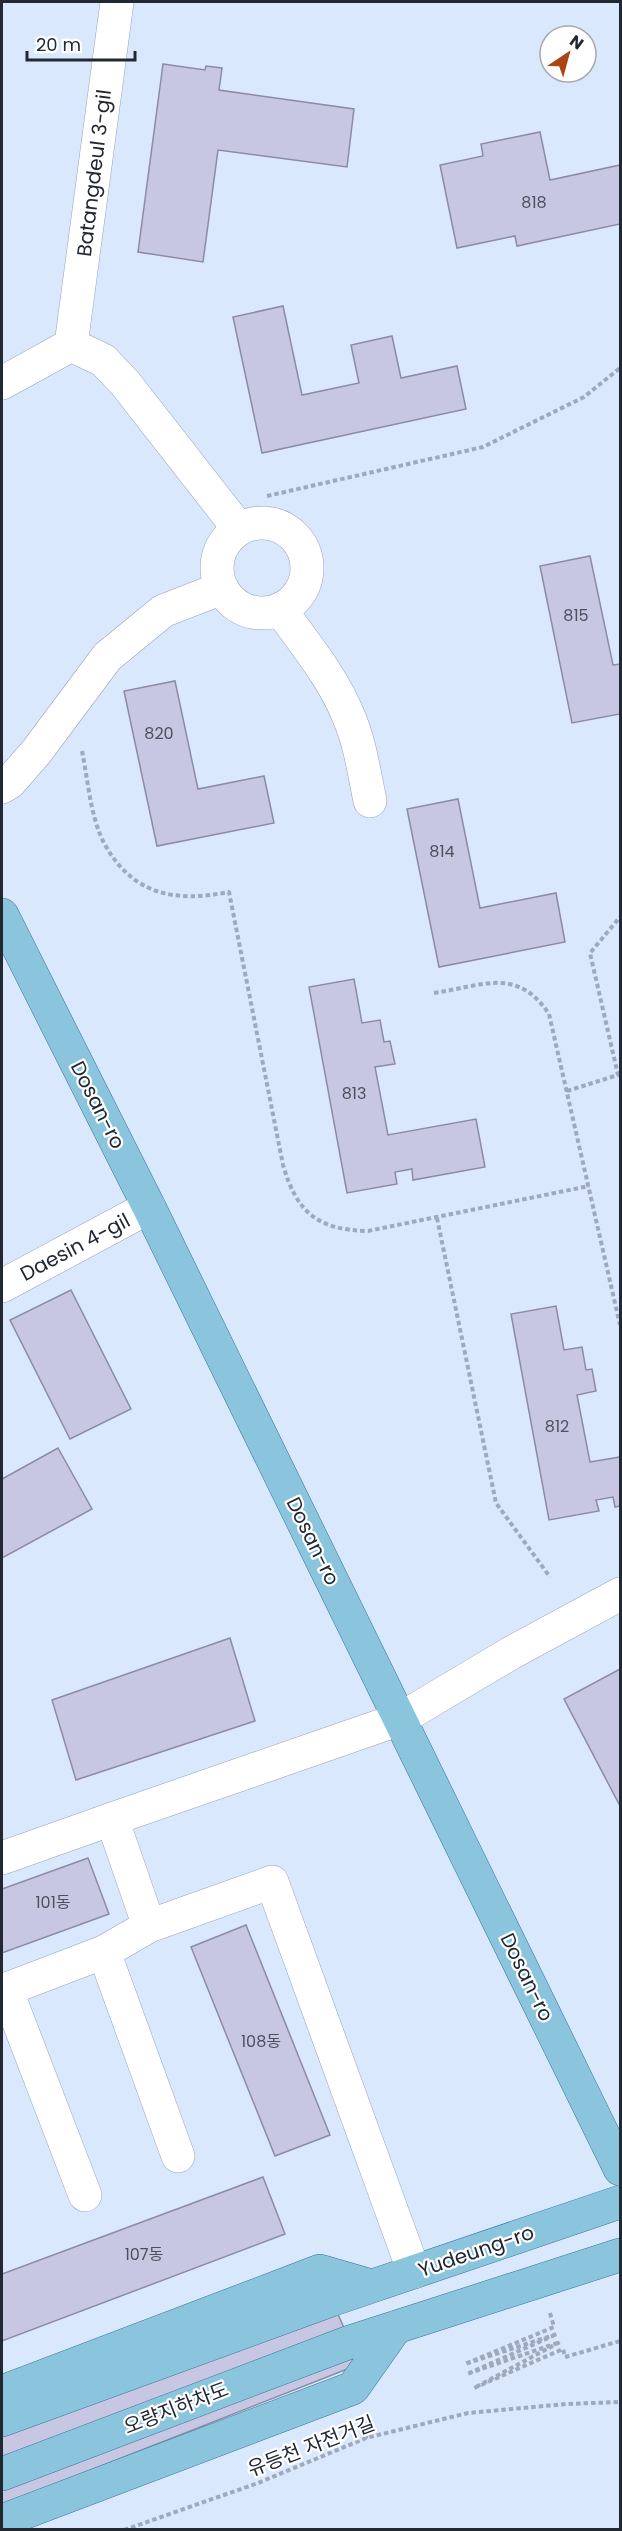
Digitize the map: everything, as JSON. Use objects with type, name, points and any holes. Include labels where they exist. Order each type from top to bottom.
[{"type":"main road","name":"Dosan-ro","points":[[2,915],[149,1207],[619,2162]]},
{"type":"main road","name":"Yudeung-ro","points":[[2,2420],[331,2300],[621,2202]]},
{"type":"main road","points":[[2,2521],[353,2388],[396,2327],[621,2255]]},
{"type":"main road","points":[[2,2392],[320,2271],[372,2286]]},
{"type":"main road","name":"오량지하차도","points":[[2,2474],[350,2342],[396,2327]]},
{"type":"street","name":"Batangdeul 3-gil","points":[[71,345],[117,2]]},
{"type":"street","points":[[2,383],[71,345],[103,360],[125,382],[238,529]]},
{"type":"street","points":[[267,523],[281,527],[302,547],[307,562],[307,576],[292,602],[265,613],[250,611],[237,605],[222,588],[217,567],[220,552],[227,539],[238,529],[252,524],[267,523]]},
{"type":"street","points":[[2,787],[10,782],[37,751],[107,657],[163,611],[222,588]]},
{"type":"street","points":[[279,609],[319,662],[348,714],[361,756],[370,801]]},
{"type":"street","name":"Daesin 4-gil","points":[[2,1286],[149,1207]]},
{"type":"street","points":[[2,1858],[400,1719],[511,1653],[621,1594]]},
{"type":"street","points":[[112,1819],[149,1926]]},
{"type":"street","points":[[85,2194],[4,1990],[104,1952],[149,1926],[272,1882],[414,2272]]},
{"type":"street","points":[[104,1952],[177,2156]]},
{"type":"path","points":[[267,496],[483,447],[584,397],[621,368]]},
{"type":"path","points":[[81,747],[92,805],[103,840],[116,861],[132,877],[152,891],[176,897],[200,898],[229,892],[284,1165],[291,1191],[305,1210],[323,1223],[342,1231],[368,1231],[589,1186]]},
{"type":"path","points":[[567,1091],[618,1075],[590,953],[621,917]]},
{"type":"path","points":[[434,993],[506,981],[522,987],[538,998],[549,1014],[621,1325]]},
{"type":"path","points":[[437,1218],[496,1503],[550,1577]]},
{"type":"path","points":[[549,2308],[554,2327],[465,2364],[557,2334],[467,2374],[560,2342],[474,2388],[563,2349],[565,2357],[621,2341]]},
{"type":"path","name":"유등천 자전거길","points":[[124,2529],[258,2483],[366,2438],[468,2413],[566,2404],[621,2402]]},
{"type":"path","points":[[366,2438],[369,2412]]},
{"type":"building","points":[[163,64],[205,70],[206,66],[222,68],[219,90],[354,109],[347,167],[218,150],[203,262],[138,252]]},
{"type":"building","points":[[540,132],[550,180],[620,165],[620,224],[517,246],[515,236],[457,248],[440,165],[483,156],[481,144]]},
{"type":"building","points":[[283,306],[302,395],[359,383],[351,345],[392,336],[401,378],[457,366],[466,409],[262,453],[233,317]]},
{"type":"building","points":[[590,556],[613,665],[620,664],[620,714],[572,723],[540,566]]},
{"type":"building","points":[[175,681],[198,789],[264,776],[274,823],[157,846],[124,691]]},
{"type":"building","points":[[458,799],[480,908],[556,893],[565,942],[439,967],[407,809]]},
{"type":"building","points":[[354,979],[362,1023],[380,1020],[384,1042],[390,1041],[395,1064],[375,1067],[388,1135],[476,1119],[485,1167],[413,1180],[412,1169],[395,1172],[397,1184],[347,1193],[309,987]]},
{"type":"building","points":[[71,1290],[131,1409],[70,1439],[10,1320]]},
{"type":"building","points":[[556,1306],[564,1350],[582,1347],[586,1370],[592,1369],[596,1391],[577,1395],[590,1462],[620,1457],[620,1506],[615,1507],[613,1497],[596,1500],[599,1511],[549,1520],[511,1314]]},
{"type":"building","points":[[58,1448],[92,1509],[2,1558],[2,1479]]},
{"type":"building","points":[[230,1638],[255,1721],[76,1780],[52,1700]]},
{"type":"building","points":[[620,1669],[620,1806],[564,1699]]},
{"type":"building","points":[[88,1858],[109,1914],[2,1953],[2,1889]]},
{"type":"building","points":[[246,1925],[330,2135],[275,2156],[191,1947]]},
{"type":"building","points":[[263,2177],[285,2234],[2,2341],[2,2274]]},
{"type":"building","points":[[318,2269],[360,2364],[2,2505],[2,2392]]}]
